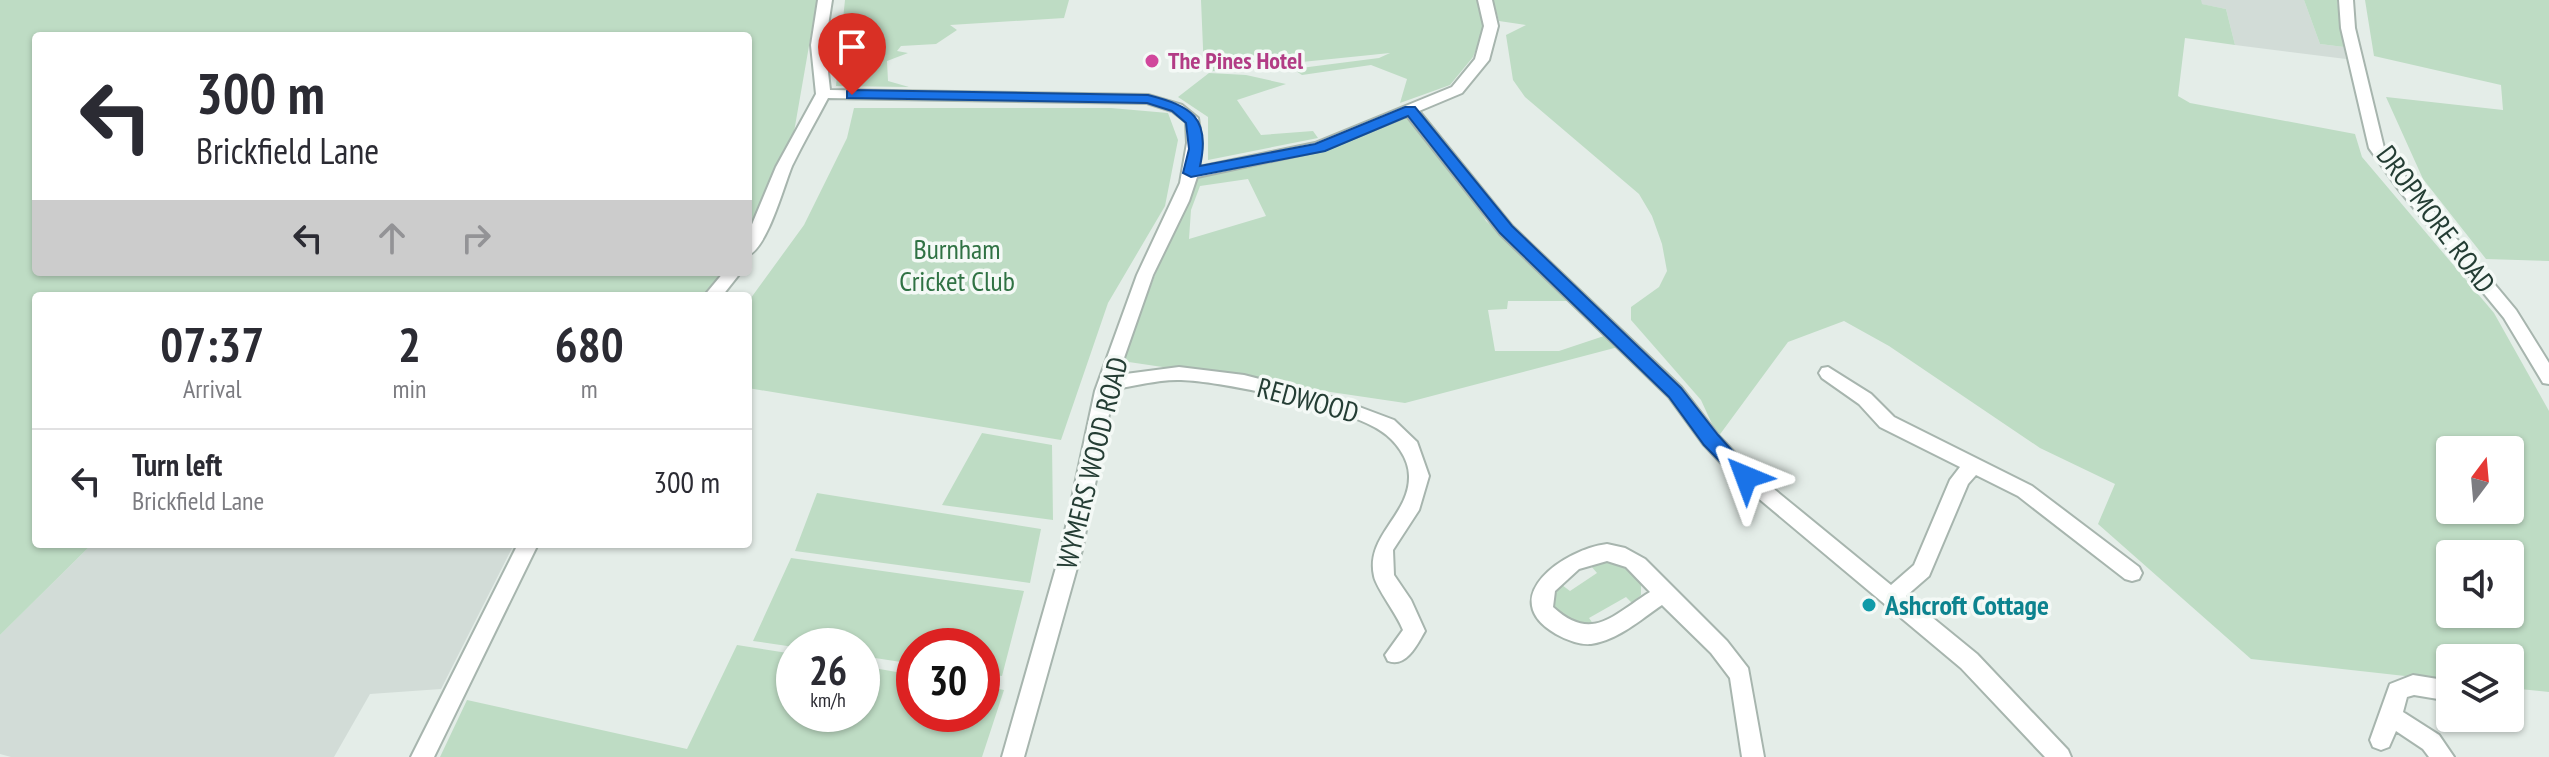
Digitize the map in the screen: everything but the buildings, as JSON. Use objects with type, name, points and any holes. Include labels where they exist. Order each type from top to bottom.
[{"type":"street","points":[[752,242],[768,211],[784,167],[823,94],[818,45],[825,0]]},
{"type":"street","points":[[1191,173],[1319,147],[1457,90],[1482,60],[1491,26],[1485,0]]},
{"type":"street","name":"DROPMORE ROAD","points":[[2346,0],[2348,28],[2377,148],[2405,187],[2510,314],[2549,378]]},
{"type":"street","name":"WYMERS WOOD ROAD","points":[[823,94],[1148,99],[1177,108],[1193,121],[1197,149],[1191,173],[1146,274],[1108,383],[1041,669],[1013,757]]},
{"type":"street","points":[[1410,110],[1506,230],[1675,392],[1711,440],[1746,477],[1893,595],[1969,661],[2053,755]]},
{"type":"street","points":[[716,292],[730,276]]},
{"type":"street","name":"REDWOOD","points":[[1108,383],[1179,373],[1231,380],[1350,409],[1387,425],[1410,447],[1419,476],[1409,510],[1383,549],[1384,577],[1404,606],[1414,631],[1396,655]]},
{"type":"street","points":[[1828,373],[1865,399],[1887,422],[2025,491],[2132,573]]},
{"type":"street","points":[[1893,595],[1922,570],[1960,480],[1972,466]]},
{"type":"street","points":[[422,757],[526,548]]},
{"type":"street","points":[[1664,593],[1594,637],[1580,638],[1557,627],[1543,610],[1543,593],[1548,582],[1587,554],[1607,551],[1628,557],[1719,647],[1740,675],[1753,757]]},
{"type":"street","points":[[2381,740],[2398,691],[2413,685],[2436,689]]},
{"type":"street","points":[[2391,716],[2431,742],[2443,757]]},
{"type":"shaded area","points":[[2201,0],[2304,0],[2320,44],[2344,47],[2346,59],[2235,45],[2226,9],[2201,4]]},
{"type":"shaded area","points":[[88,548],[512,548],[441,689],[370,694],[334,757],[11,757],[0,754],[0,635]]},
{"type":"green space","points":[[0,0],[817,0],[794,132],[752,228],[752,32],[32,32],[32,276],[728,276],[710,292],[32,292],[32,548],[88,548],[0,635]]},
{"type":"green space","points":[[845,0],[1069,0],[1064,18],[950,25],[957,30],[936,44],[901,46],[897,51],[908,53],[887,61],[888,81],[909,87],[836,86]]},
{"type":"green space","points":[[1201,0],[1480,0],[1485,26],[1473,57],[1450,85],[1400,103],[1407,79],[1371,65],[1302,75],[1293,69],[1379,58],[1390,53],[1204,72]]},
{"type":"green space","points":[[1493,0],[2201,0],[2202,4],[2226,9],[2235,45],[2185,38],[2178,96],[2190,103],[2355,134],[2362,157],[2494,313],[2549,411],[2549,692],[2524,689],[2524,644],[2436,644],[2436,679],[2251,659],[2098,524],[2115,484],[2040,448],[1889,346],[1844,321],[1788,342],[1718,437],[1701,400],[1631,320],[1631,307],[1659,287],[1667,271],[1652,216],[1639,194],[1525,97],[1513,80],[1506,35],[1526,25],[1499,21]]},
{"type":"green space","points":[[2304,0],[2337,0],[2344,47],[2320,44]]},
{"type":"green space","points":[[2365,0],[2549,0],[2549,261],[2486,259],[2423,179],[2386,97],[2503,110],[2501,85],[2374,56]]},
{"type":"green space","points":[[1209,73],[1246,75],[1286,84],[1237,100],[1261,135],[1313,131],[1318,138],[1208,160],[1208,117],[1178,97]]},
{"type":"green space","name":"Burnham Cricket Club","points":[[854,108],[1111,108],[1168,113],[1178,140],[1165,206],[1108,303],[1061,440],[752,389],[752,296],[804,225],[847,138]]},
{"type":"green space","points":[[1409,113],[1466,185],[1486,221],[1576,301],[1508,301],[1507,309],[1488,310],[1495,351],[1559,351],[1610,334],[1622,346],[1405,403],[1122,361],[1192,179],[1322,149]],"holes":[[[1248,179],[1266,216],[1189,239],[1191,210],[1200,186]]]},
{"type":"green space","points":[[982,433],[1052,445],[1053,520],[942,505]]},
{"type":"green space","points":[[817,493],[1041,529],[1030,583],[795,551]]},
{"type":"green space","points":[[791,558],[1024,591],[1002,676],[1000,628],[896,628],[896,661],[880,659],[880,628],[776,628],[776,644],[753,641]]},
{"type":"green space","points":[[1603,560],[1620,563],[1641,584],[1641,595],[1632,603],[1626,597],[1589,618],[1594,625],[1579,629],[1564,621],[1552,605],[1554,591],[1562,585],[1570,591],[1597,573],[1591,566]]},
{"type":"green space","points":[[737,645],[776,651],[776,732],[880,732],[880,669],[896,672],[896,732],[990,732],[982,757],[440,757],[467,700],[687,749]]},
{"type":"place","name":"The Pines Hotel","points":[[1152,61]]},
{"type":"place","name":"Ashcroft Cottage","points":[[1869,605]]},
{"type":"route","points":[[852,95],[1148,99],[1177,108],[1193,121],[1197,149],[1191,173],[1319,147],[1410,110],[1506,230],[1675,392],[1711,440],[1746,477]]}]
